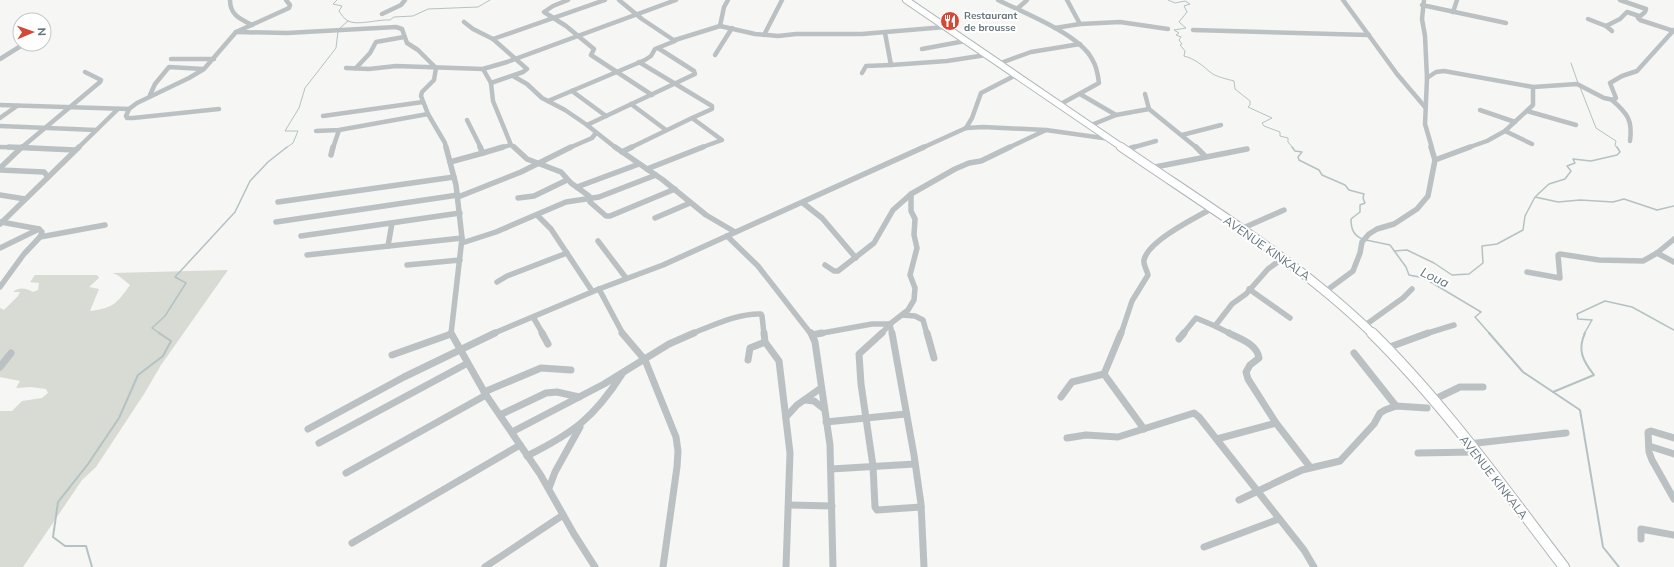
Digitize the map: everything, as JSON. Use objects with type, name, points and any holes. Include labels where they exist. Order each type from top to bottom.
[{"type":"main road","name":"AVENUE KINKALA","points":[[906,0],[1283,258],[1326,291],[1388,348],[1433,400],[1564,567]]},
{"type":"street","points":[[230,0],[230,9],[233,14],[252,24]]},
{"type":"street","points":[[219,109],[130,118],[126,116],[129,109],[137,102],[189,78],[204,69],[236,32],[289,8],[290,5],[286,0]]},
{"type":"street","points":[[382,14],[401,5],[405,0]]},
{"type":"street","points":[[568,0],[552,6],[544,12],[566,26],[594,49],[591,55],[652,95]]},
{"type":"street","points":[[493,39],[605,0]]},
{"type":"street","points":[[619,0],[675,40]]},
{"type":"street","points":[[346,68],[396,66],[483,69],[516,59],[676,0]]},
{"type":"street","points":[[720,26],[724,8],[728,0]]},
{"type":"street","points":[[764,35],[782,0]]},
{"type":"street","points":[[998,0],[1055,28],[1080,44],[1092,58],[1100,81],[1099,83],[1059,105]]},
{"type":"street","points":[[1017,9],[1027,0]]},
{"type":"street","points":[[1067,0],[1080,24]]},
{"type":"street","points":[[1343,0],[1397,74],[1425,108]]},
{"type":"street","points":[[1453,12],[1457,0]]},
{"type":"street","points":[[1620,0],[1646,9],[1640,16]]},
{"type":"street","points":[[1326,291],[1354,271],[1363,240],[1377,228],[1394,224],[1422,204],[1428,196],[1435,160],[1425,124],[1427,78],[1425,36],[1422,19],[1423,3],[1453,12],[1506,23]]},
{"type":"street","points":[[1606,26],[1620,19],[1627,12],[1640,16]]},
{"type":"street","points":[[1612,100],[1616,98],[1610,83],[1622,76],[1637,71],[1674,31],[1640,20],[1638,18],[1640,16]]},
{"type":"street","points":[[1588,19],[1606,26],[1612,31]]},
{"type":"street","points":[[464,22],[473,29],[493,39],[527,69],[513,76],[491,83]]},
{"type":"street","points":[[1055,28],[1080,24],[1120,22],[1147,28],[1168,29]]},
{"type":"street","points":[[548,101],[649,58],[655,49],[675,40],[720,26],[764,35],[778,36],[796,34],[834,35],[885,33],[945,27]]},
{"type":"street","points":[[236,32],[287,33],[396,27],[402,29],[407,42],[418,50],[436,68]]},
{"type":"street","points":[[715,55],[732,28]]},
{"type":"street","points":[[1193,30],[1369,35]]},
{"type":"street","points":[[885,33],[891,65]]},
{"type":"street","points":[[356,68],[370,54],[376,42],[404,37]]},
{"type":"street","points":[[922,49],[945,46],[965,41]]},
{"type":"street","points":[[998,64],[1031,52],[1080,44]]},
{"type":"street","points":[[587,124],[694,75],[696,72],[658,48]]},
{"type":"street","points":[[0,59],[12,52]]},
{"type":"street","points":[[862,73],[866,66],[947,61],[986,55]]},
{"type":"street","points":[[171,59],[214,59]]},
{"type":"street","points":[[622,152],[712,109],[712,106],[639,62]]},
{"type":"street","points":[[150,95],[155,84],[169,68],[204,69]]},
{"type":"street","points":[[436,68],[434,80],[422,92],[423,102],[428,114],[443,139],[450,162],[458,196],[462,240],[451,334],[466,364],[549,488],[594,567]]},
{"type":"street","points":[[483,69],[491,83],[493,101],[511,145],[527,159],[561,172],[567,180],[586,194],[590,199],[590,202],[601,213],[608,216],[675,190]]},
{"type":"street","points":[[1427,78],[1439,71],[1533,87],[1577,84],[1584,86],[1602,97],[1612,100],[1627,114],[1632,121],[1630,141]]},
{"type":"street","points":[[0,169],[44,128],[100,82],[101,80],[85,72]]},
{"type":"street","points":[[966,128],[972,118],[980,93],[998,82],[1016,75]]},
{"type":"street","points":[[513,76],[548,101],[587,124],[596,133],[638,164],[656,175],[706,215],[735,232]]},
{"type":"street","points":[[1435,160],[1487,141],[1505,131],[1533,105],[1533,87]]},
{"type":"street","points":[[572,91],[606,116]]},
{"type":"street","points":[[1080,94],[1116,115]]},
{"type":"street","points":[[1145,94],[1149,109],[1182,135],[1205,156]]},
{"type":"street","points":[[323,116],[423,102]]},
{"type":"street","points":[[631,104],[666,130]]},
{"type":"street","points":[[0,105],[129,109]]},
{"type":"street","points":[[0,118],[17,106]]},
{"type":"street","points":[[1,223],[118,109]]},
{"type":"street","points":[[1089,126],[1116,115],[1149,109]]},
{"type":"street","points":[[1480,110],[1515,122]]},
{"type":"street","points":[[1527,111],[1576,125]]},
{"type":"street","points":[[316,131],[339,130],[428,114]]},
{"type":"street","points":[[646,169],[722,140],[692,118]]},
{"type":"street","points":[[467,120],[483,153]]},
{"type":"street","points":[[1182,135],[1221,125]]},
{"type":"street","points":[[0,126],[96,130]]},
{"type":"street","points":[[308,429],[458,350],[533,316],[626,278],[663,265],[735,232],[803,204],[966,128],[976,127],[1046,130],[1110,139]]},
{"type":"street","points":[[331,155],[339,130]]},
{"type":"street","points":[[825,265],[838,272],[856,258],[874,243],[893,210],[911,194],[955,169],[969,163],[981,161],[1046,130]]},
{"type":"street","points":[[1505,131],[1532,144]]},
{"type":"street","points":[[276,222],[458,196],[484,188],[540,163],[572,148],[594,136],[596,133]]},
{"type":"street","points":[[1125,150],[1156,141]]},
{"type":"street","points":[[450,162],[511,145]]},
{"type":"street","points":[[0,147],[75,150]]},
{"type":"street","points":[[1150,168],[1205,156],[1247,149]]},
{"type":"street","points":[[577,187],[638,164]]},
{"type":"street","points":[[0,169],[44,172],[48,177]]},
{"type":"street","points":[[307,255],[462,240],[496,232],[537,216],[566,202],[590,199],[625,188],[656,175]]},
{"type":"street","points":[[278,202],[454,177]]},
{"type":"street","points":[[518,198],[534,196],[567,180]]},
{"type":"street","points":[[911,194],[911,211],[915,219],[914,235],[917,248],[910,275],[915,288],[914,300],[908,310],[890,324],[877,339],[859,354],[861,384],[873,466],[873,490],[876,509],[921,507]]},
{"type":"street","points":[[0,195],[25,199]]},
{"type":"street","points":[[656,218],[690,203]]},
{"type":"street","points":[[803,204],[822,218],[856,258]]},
{"type":"street","points":[[1104,374],[1121,334],[1132,301],[1148,275],[1144,264],[1144,258],[1170,233],[1211,209]]},
{"type":"street","points":[[1241,229],[1284,210]]},
{"type":"street","points":[[301,236],[460,213]]},
{"type":"street","points":[[537,216],[551,229],[567,253],[596,290],[620,331],[645,360],[676,437],[678,451],[677,467],[663,567]]},
{"type":"street","points":[[1,223],[39,229]]},
{"type":"street","points":[[388,246],[392,223]]},
{"type":"street","points":[[40,237],[105,225]]},
{"type":"street","points":[[0,287],[14,270],[21,258],[40,237],[42,232],[39,229]]},
{"type":"street","points":[[0,248],[39,229]]},
{"type":"street","points":[[727,236],[758,266],[812,335],[815,342],[820,388],[830,445],[833,567]]},
{"type":"street","points":[[1527,272],[1550,277],[1562,277],[1559,254],[1599,260],[1643,261],[1657,253],[1674,239]]},
{"type":"street","points":[[598,241],[626,278]]},
{"type":"street","points":[[497,282],[507,276],[567,253]]},
{"type":"street","points":[[1657,253],[1674,262]]},
{"type":"street","points":[[1215,326],[1232,304],[1250,290],[1268,269],[1283,258]]},
{"type":"street","points":[[407,265],[460,260]]},
{"type":"street","points":[[1364,326],[1403,298],[1412,289]]},
{"type":"street","points":[[1250,290],[1290,318]]},
{"type":"street","points":[[512,432],[623,373],[669,343],[694,332],[758,312],[762,316],[765,342],[779,361],[790,453],[786,567]]},
{"type":"street","points":[[902,315],[918,317],[923,320],[934,358]]},
{"type":"street","points":[[533,316],[548,344]]},
{"type":"street","points":[[1179,339],[1196,318],[1250,344],[1258,352],[1259,358],[1250,365],[1246,372],[1248,379],[1276,423],[1310,467]]},
{"type":"street","points":[[812,335],[872,324],[890,324]]},
{"type":"street","points":[[890,324],[915,464],[921,507],[924,567]]},
{"type":"street","points":[[1388,348],[1412,338],[1454,325]]},
{"type":"street","points":[[392,355],[451,334]]},
{"type":"street","points":[[748,360],[750,348],[765,342]]},
{"type":"street","points":[[0,367],[12,353]]},
{"type":"street","points":[[1354,354],[1396,406]]},
{"type":"street","points":[[319,443],[466,364]]},
{"type":"street","points":[[346,472],[485,393],[541,368],[571,370]]},
{"type":"street","points":[[527,456],[570,434],[581,426],[603,402],[623,373]]},
{"type":"street","points":[[1061,397],[1072,382],[1104,374]]},
{"type":"street","points":[[1104,374],[1144,429]]},
{"type":"street","points":[[1433,400],[1460,387],[1483,387]]},
{"type":"street","points":[[786,417],[797,405],[820,388]]},
{"type":"street","points":[[500,415],[547,393],[556,392],[567,396],[579,397]]},
{"type":"street","points":[[805,400],[814,401],[824,408]]},
{"type":"street","points":[[1239,500],[1287,476],[1310,467],[1340,461],[1374,424],[1380,413],[1396,406],[1427,408]]},
{"type":"street","points":[[1067,438],[1086,435],[1118,437],[1194,413],[1217,439],[1304,550],[1314,567]]},
{"type":"street","points":[[826,422],[906,414]]},
{"type":"street","points":[[1217,439],[1276,423]]},
{"type":"street","points":[[549,488],[553,473],[564,458],[581,426]]},
{"type":"street","points":[[1674,438],[1649,431],[1649,446],[1652,460],[1674,499]]},
{"type":"street","points":[[1468,444],[1566,433]]},
{"type":"street","points":[[352,543],[520,445]]},
{"type":"street","points":[[1649,446],[1674,454]]},
{"type":"street","points":[[1418,453],[1474,452]]},
{"type":"street","points":[[831,469],[915,464]]},
{"type":"street","points":[[789,506],[832,506]]},
{"type":"street","points":[[485,567],[563,515]]},
{"type":"street","points":[[1204,547],[1279,519]]},
{"type":"street","points":[[1641,539],[1641,529],[1674,536]]},
{"type":"shaded area","points":[[228,270],[161,365],[144,394],[96,467],[82,480],[23,567],[0,567],[0,411],[12,411],[22,401],[42,398],[48,393],[46,389],[31,387],[16,388],[20,381],[0,377],[0,308],[4,310],[18,296],[20,292],[13,292],[15,290],[23,289],[33,292],[38,290],[39,283],[30,282],[35,275],[97,275],[99,278],[89,287],[99,289],[90,311],[105,308],[114,304],[130,285],[113,273]]},
{"type":"waterway","points":[[337,0],[333,4],[342,6],[339,11],[348,21]]},
{"type":"waterway","points":[[348,21],[362,23],[390,20],[394,17],[413,16],[428,9],[478,7],[490,0]]},
{"type":"waterway","name":"Loua","points":[[1168,0],[1175,3],[1185,1],[1190,4],[1184,6],[1187,12],[1179,22],[1186,28],[1174,30],[1179,33],[1176,35],[1181,37],[1179,40],[1182,44],[1180,45],[1185,51],[1184,56],[1195,61],[1215,75],[1234,81],[1235,89],[1250,101],[1250,105],[1248,107],[1272,118],[1262,123],[1264,126],[1280,132],[1280,136],[1288,138],[1288,142],[1293,148]]},
{"type":"waterway","points":[[340,28],[348,21]]},
{"type":"waterway","points":[[286,148],[293,143],[298,131],[285,131],[299,108],[305,88],[336,48],[338,31]]},
{"type":"waterway","points":[[1571,63],[1578,83]]},
{"type":"waterway","points":[[1580,87],[1596,128],[1616,141],[1615,145],[1617,148]]},
{"type":"waterway","points":[[161,334],[152,328],[165,316],[186,283],[175,277],[235,212],[250,181],[268,162],[287,147]]},
{"type":"waterway","name":"Loua","points":[[1292,147],[1295,151],[1302,152],[1298,157],[1299,160],[1319,170],[1322,175],[1345,185],[1349,190],[1364,194],[1363,198],[1365,203],[1360,205],[1360,212],[1351,219],[1353,231],[1362,239]]},
{"type":"waterway","points":[[1536,196],[1549,184],[1565,179],[1571,171],[1567,166],[1575,163],[1573,159],[1591,161],[1617,155],[1620,152],[1617,147]]},
{"type":"waterway","points":[[1394,251],[1407,250],[1434,263],[1452,275],[1469,274],[1483,263],[1482,246],[1497,244],[1523,230],[1525,216],[1535,197],[1558,202],[1580,200],[1613,202],[1624,199],[1657,210],[1674,206]]},
{"type":"waterway","name":"Loua","points":[[1366,240],[1390,245],[1394,251]]},
{"type":"waterway","name":"Loua","points":[[1394,251],[1406,267],[1409,275],[1424,278],[1481,312],[1475,317],[1490,334]]},
{"type":"waterway","points":[[1584,334],[1592,320],[1578,319],[1577,314],[1605,301],[1632,307],[1674,330]]},
{"type":"waterway","points":[[92,567],[86,546],[65,546],[53,537],[58,502],[88,464],[119,418],[138,375],[163,356],[171,341],[159,333]]},
{"type":"waterway","name":"Loua","points":[[1489,333],[1523,372],[1553,392]]},
{"type":"waterway","points":[[1553,392],[1594,375],[1582,355],[1581,345],[1585,333]]},
{"type":"waterway","name":"Loua","points":[[1553,392],[1580,410],[1603,547],[1619,567]]},
{"type":"place","name":"Restaurant de brousse","points":[[950,21]]}]
